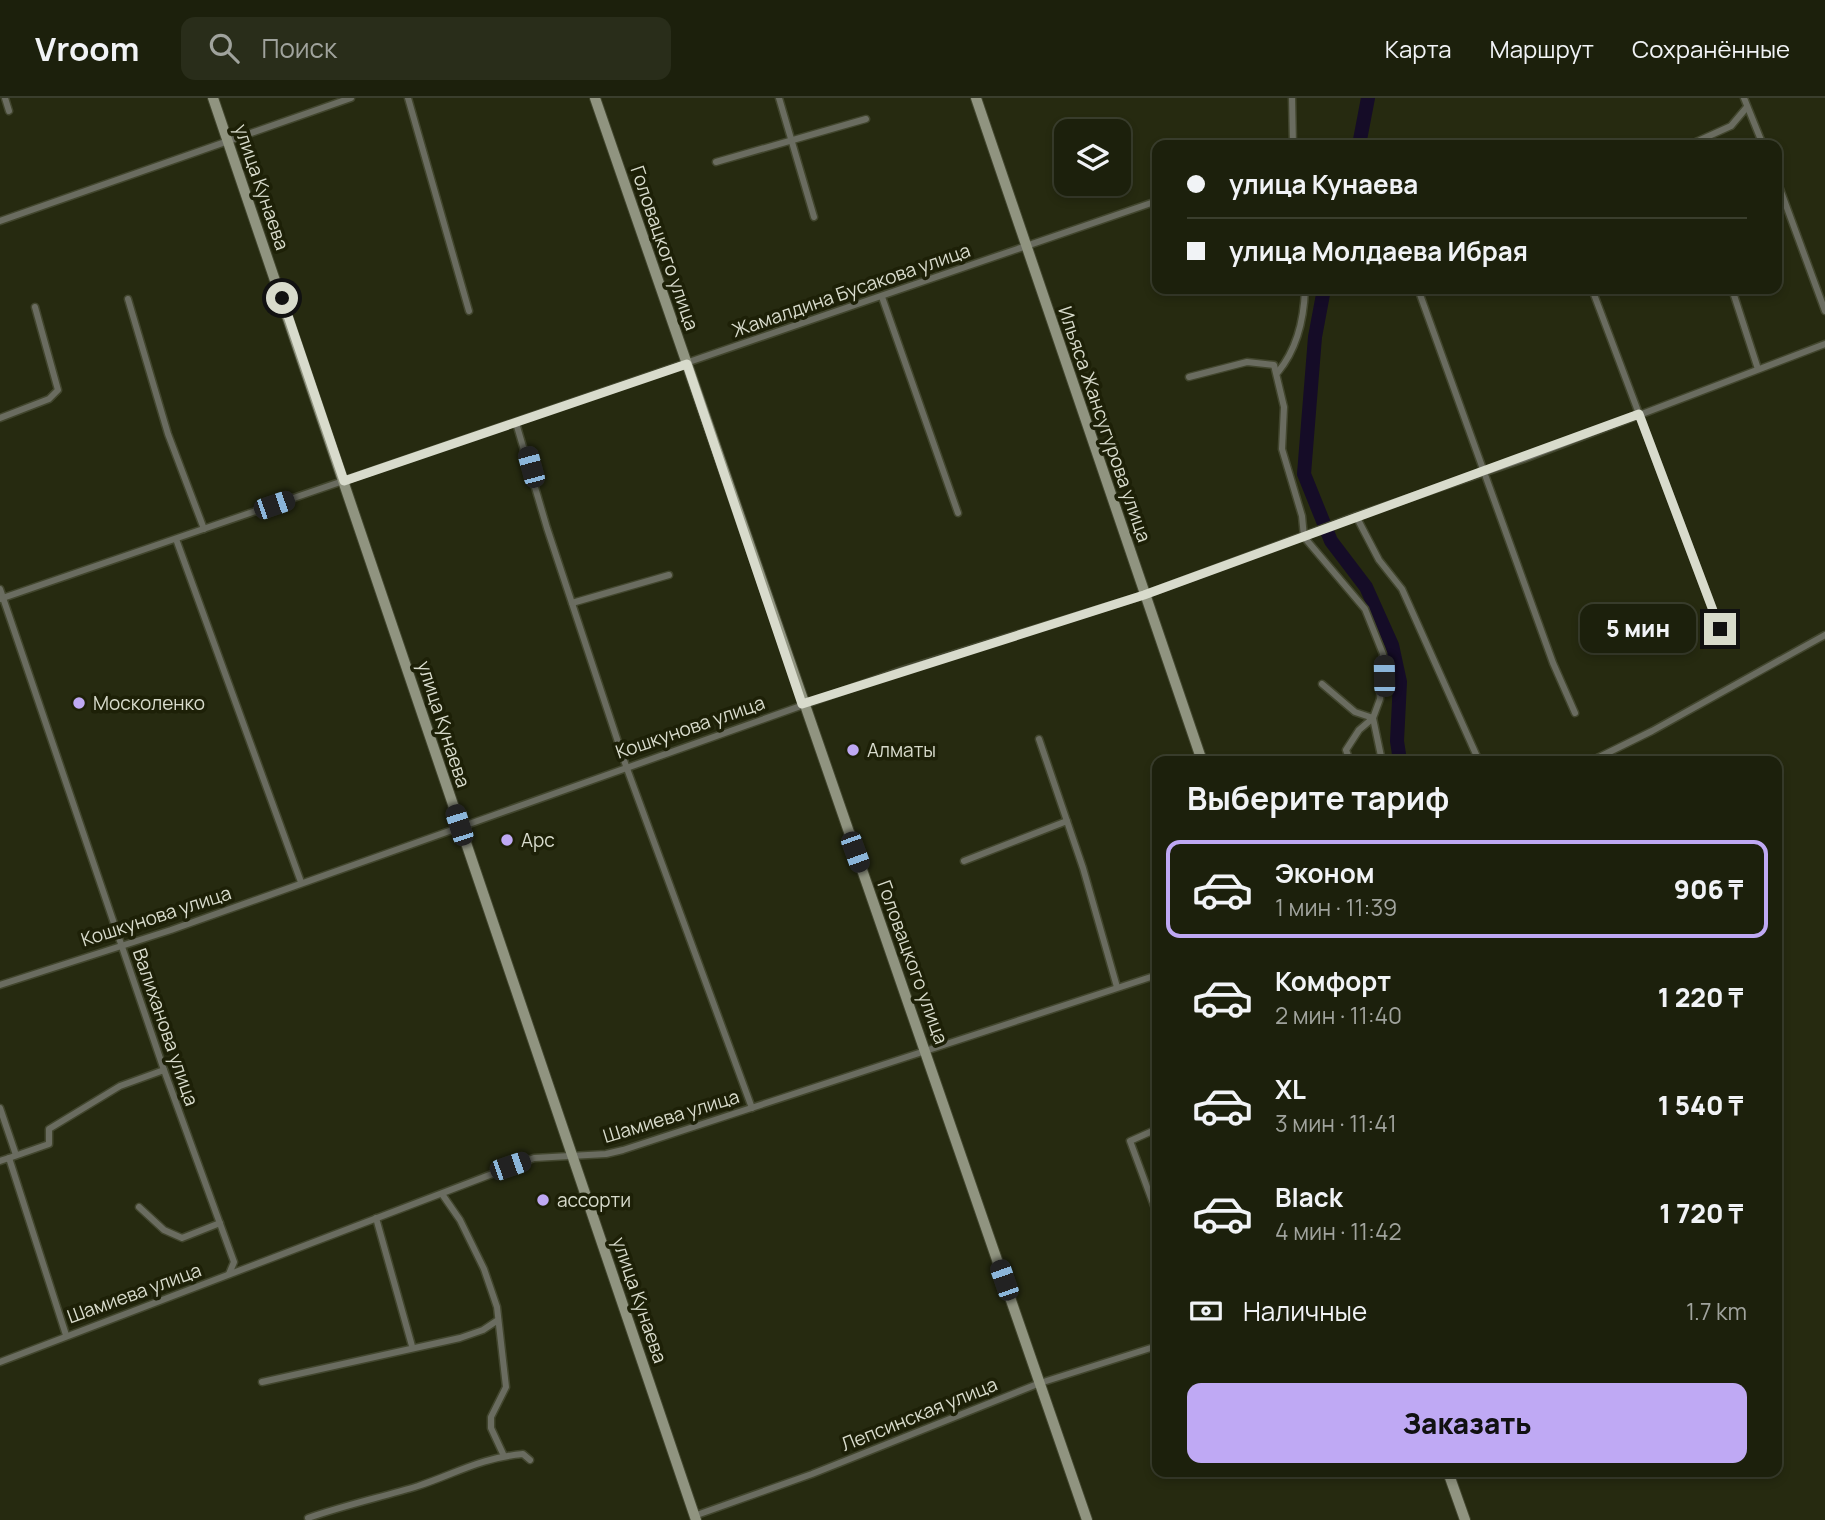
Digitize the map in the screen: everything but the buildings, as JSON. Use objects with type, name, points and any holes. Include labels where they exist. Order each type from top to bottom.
[{"type":"street","points":[[5,98],[9,111]]},
{"type":"street","name":"улица Кунаева","points":[[213,98],[695,1518]]},
{"type":"street","points":[[0,221],[351,98]]},
{"type":"street","points":[[408,98],[469,310]]},
{"type":"street","name":"Головацкого улица","points":[[595,98],[802,704],[925,1049],[1087,1520]]},
{"type":"street","points":[[779,98],[814,217]]},
{"type":"street","name":"Ильяса Жансугурова улица","points":[[976,98],[1200,756]]},
{"type":"street","points":[[1292,98],[1293,140]]},
{"type":"street","points":[[1744,98],[1761,140]]},
{"type":"street","points":[[1700,140],[1731,126],[1747,107]]},
{"type":"street","points":[[716,162],[866,119]]},
{"type":"street","points":[[1782,194],[1825,311]]},
{"type":"street","name":"Жамалдина Бусакова улица","points":[[2,599],[1152,203]]},
{"type":"street","points":[[1278,372],[1289,359],[1300,324],[1303,294]]},
{"type":"street","points":[[1420,294],[1553,663],[1575,713]]},
{"type":"street","points":[[1594,294],[1720,629]]},
{"type":"street","points":[[1734,294],[1758,369]]},
{"type":"street","points":[[882,297],[958,513]]},
{"type":"street","points":[[128,299],[168,434],[204,529]]},
{"type":"street","points":[[0,418],[49,398],[58,390],[35,306]]},
{"type":"street","name":"Кошкунова улица","points":[[0,985],[120,944],[171,930],[802,704],[1144,595],[1356,516],[1485,473],[1825,344]]},
{"type":"street","points":[[1189,377],[1247,362],[1274,365],[1278,372],[1284,407],[1282,449],[1302,516],[1304,537],[1365,609],[1383,654],[1384,676],[1380,699],[1373,718],[1359,730],[1346,750],[1348,756]]},
{"type":"street","points":[[516,423],[626,766],[752,1108]]},
{"type":"street","points":[[1356,516],[1373,551],[1402,589],[1477,756]]},
{"type":"street","points":[[176,538],[301,882]]},
{"type":"street","points":[[572,603],[669,575]]},
{"type":"street","name":"Валиханова улица","points":[[0,589],[120,944],[234,1262],[229,1274]]},
{"type":"street","points":[[1600,756],[1825,635]]},
{"type":"street","points":[[1322,684],[1355,712],[1373,718]]},
{"type":"street","points":[[1373,718],[1381,756]]},
{"type":"street","points":[[1039,739],[1117,986]]},
{"type":"street","points":[[964,861],[1067,821]]},
{"type":"street","name":"Шамиева улица","points":[[0,1362],[534,1158],[623,1150],[1152,976]]},
{"type":"street","points":[[0,1161],[49,1144],[49,1129],[120,1086],[164,1070]]},
{"type":"street","points":[[0,1108],[66,1335]]},
{"type":"street","points":[[1152,1131],[1130,1141],[1152,1200]]},
{"type":"street","points":[[442,1194],[460,1220],[484,1269],[497,1307],[506,1387],[491,1417],[491,1429],[504,1456]]},
{"type":"street","points":[[139,1207],[164,1230],[182,1238],[219,1223]]},
{"type":"street","points":[[376,1218],[412,1346]]},
{"type":"street","points":[[262,1382],[412,1346],[460,1338],[483,1330],[498,1320]]},
{"type":"street","name":"Лепсинская улица","points":[[695,1518],[1040,1383],[1152,1348]]},
{"type":"street","points":[[308,1518],[354,1502],[422,1484],[469,1464],[523,1454],[530,1460]]},
{"type":"street","points":[[1450,1477],[1465,1520]]},
{"type":"waterway","points":[[1360,140],[1368,98]]},
{"type":"waterway","points":[[1323,294],[1315,337],[1304,474],[1331,541],[1366,587],[1392,645],[1400,682],[1397,741],[1399,756]]},
{"type":"place","name":"Москоленко","points":[[79,703]]},
{"type":"place","name":"Алматы","points":[[853,750]]},
{"type":"place","name":"Арс","points":[[507,840]]},
{"type":"place","name":"ассорти","points":[[543,1200]]},
{"type":"route","points":[[282,298],[344,481],[687,364],[802,704],[1144,595],[1356,516],[1524,459],[1639,414],[1720,629]]}]
